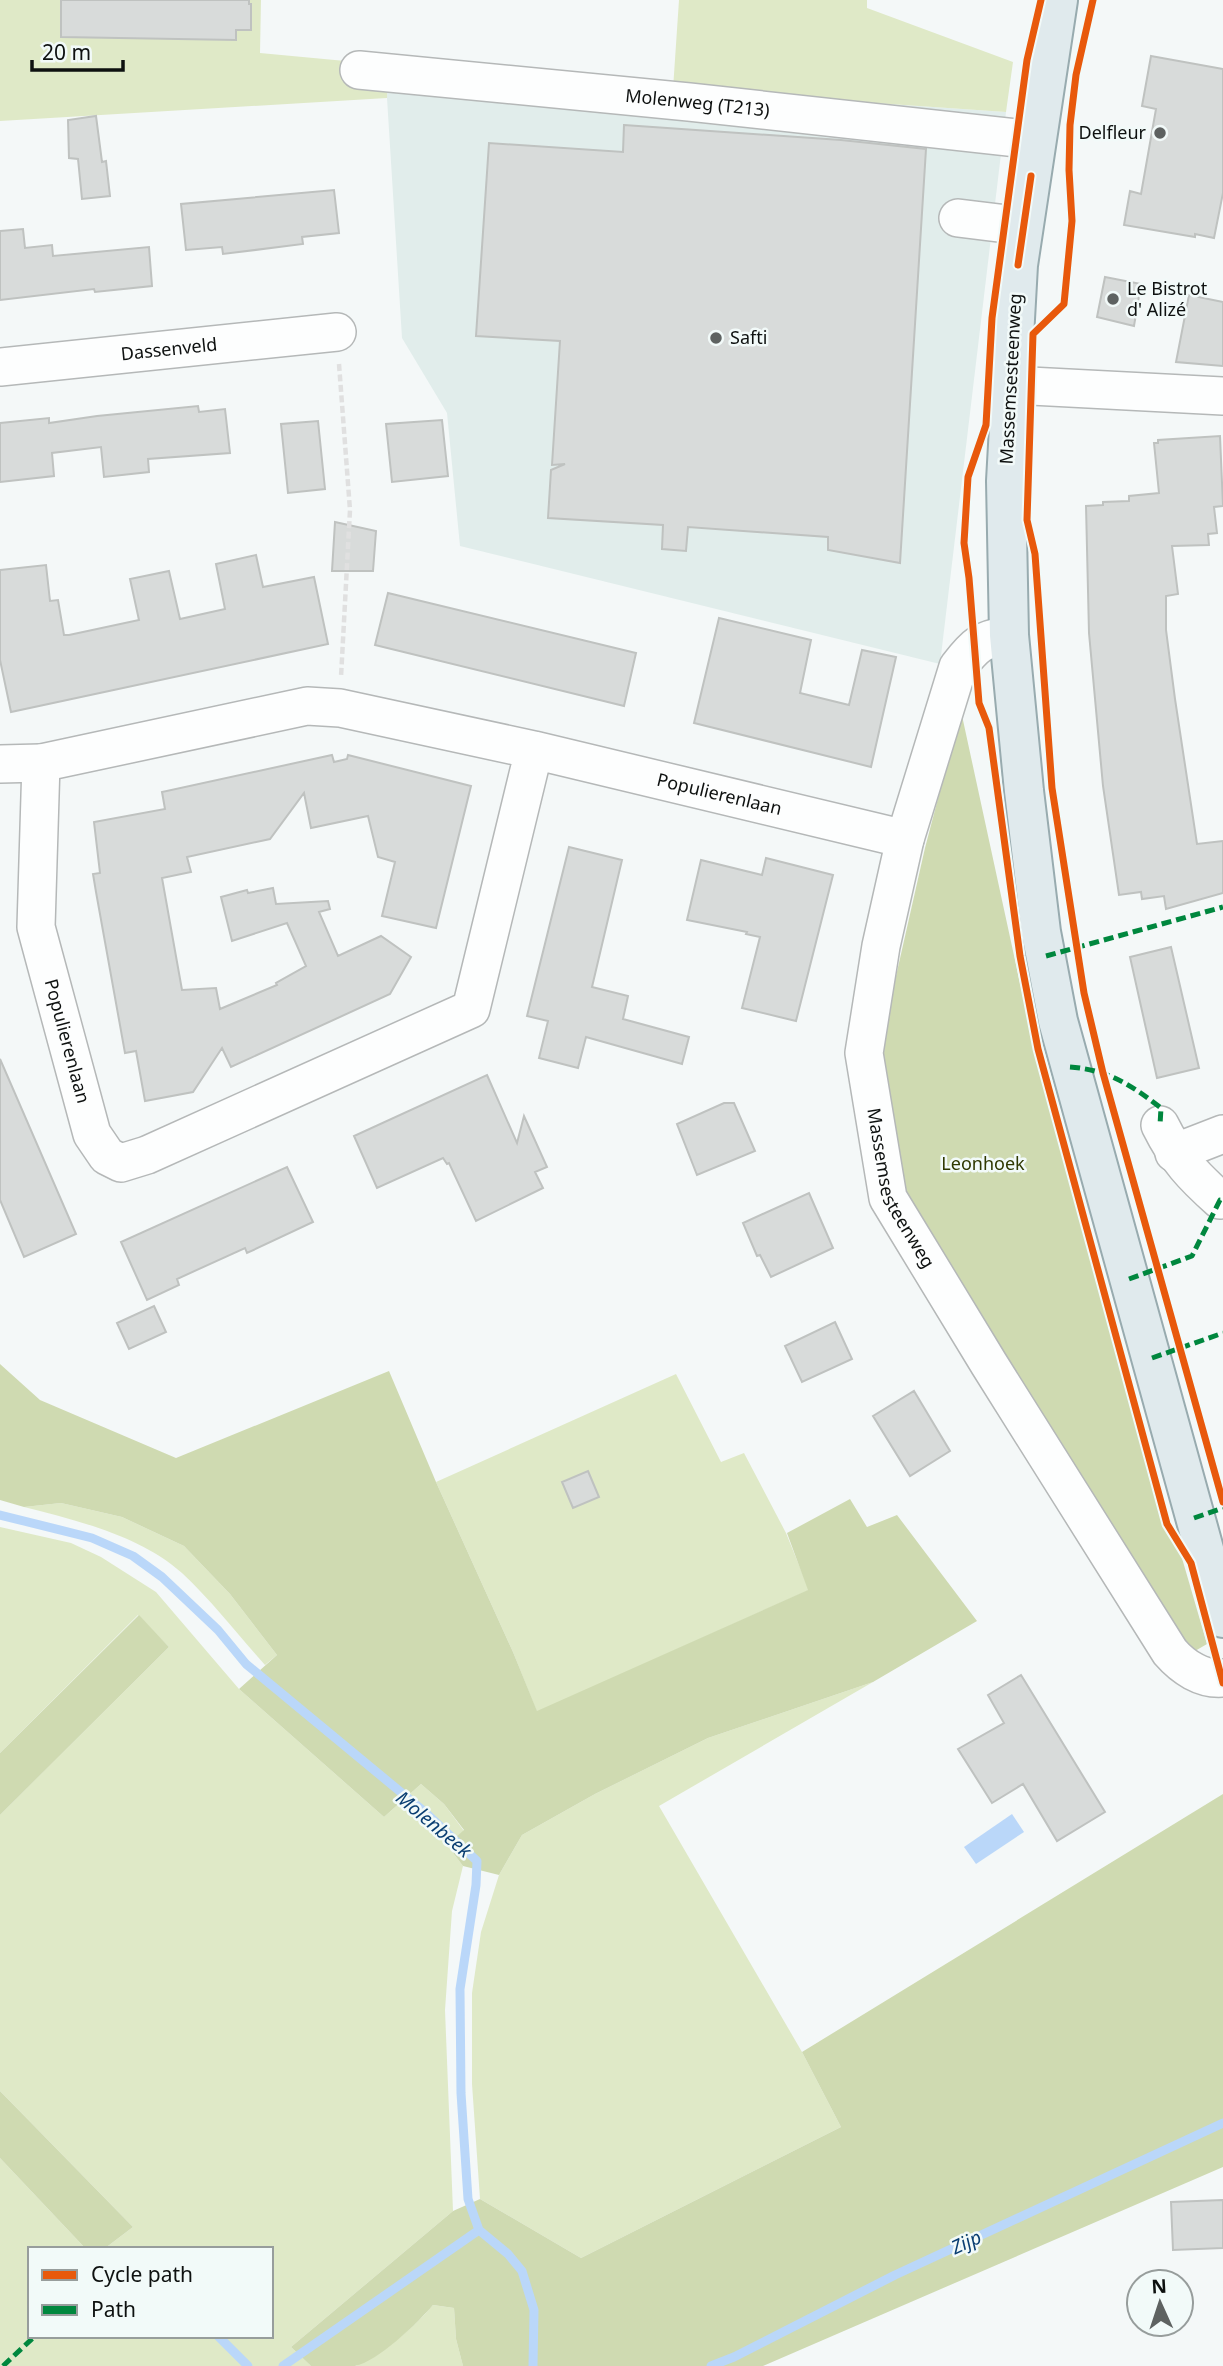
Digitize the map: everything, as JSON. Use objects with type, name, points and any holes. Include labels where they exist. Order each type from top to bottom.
[{"type":"main road","name":"Massemsesteenweg","points":[[1058,0],[1018,265],[1010,385],[1006,481],[1009,635],[1024,791],[1041,932],[1058,1021],[1223,1618]]},
{"type":"street","name":"Molenweg (T213)","points":[[359,70],[689,102],[1035,140]]},
{"type":"street","points":[[958,218],[1023,226]]},
{"type":"street","name":"Dassenveld","points":[[0,367],[337,332]]},
{"type":"street","points":[[1010,385],[1223,396]]},
{"type":"street","name":"Massemsesteenweg","points":[[1009,635],[990,638],[975,645],[958,667],[905,839],[881,946],[864,1053],[888,1198],[1170,1652],[1181,1665],[1197,1673],[1215,1679],[1223,1678]]},
{"type":"street","name":"Populierenlaan","points":[[534,750],[471,1009],[147,1155],[121,1163],[107,1156],[92,1134],[36,927],[40,763],[307,706],[340,708],[534,750],[905,839]]},
{"type":"street","points":[[0,764],[40,763]]},
{"type":"street","points":[[1220,1200],[1195,1177],[1167,1139],[1223,1134]]},
{"type":"path","points":[[337,332],[350,510],[340,708]]},
{"type":"shaded area","points":[[388,65],[673,89],[1006,112],[940,664],[460,546],[447,413],[402,338],[387,98]]},
{"type":"green space","points":[[0,0],[261,0],[260,53],[388,65],[387,98],[0,121]]},
{"type":"green space","points":[[679,0],[867,0],[867,8],[1013,62],[1006,112],[673,89]]},
{"type":"green space","name":"Leonhoek","points":[[961,711],[1036,1057],[1207,1644],[1195,1651],[1182,1645],[907,1198],[888,1113],[882,1038],[925,848]]},
{"type":"green space","points":[[0,1364],[40,1400],[176,1458],[389,1371],[537,1711],[808,1590],[787,1533],[850,1499],[867,1527],[897,1515],[977,1621],[873,1682],[708,1738],[595,1794],[522,1835],[499,1875],[463,1866],[447,1845],[464,1830],[444,1804],[421,1784],[384,1817],[239,1689],[277,1655],[230,1594],[184,1546],[122,1517],[61,1503],[24,1507],[0,1500]]},
{"type":"green space","points":[[676,1374],[721,1462],[744,1453],[786,1533],[809,1590],[537,1712],[513,1652],[436,1482]]},
{"type":"green space","points":[[61,1503],[122,1517],[184,1546],[230,1594],[277,1655],[265,1665],[182,1573],[147,1549],[107,1531],[24,1507]]},
{"type":"green space","points":[[0,1527],[71,1543],[101,1557],[156,1592],[239,1689],[384,1817],[421,1784],[444,1804],[464,1831],[447,1845],[463,1866],[452,1911],[445,2010],[453,2211],[291,2347],[311,2366],[0,2366],[0,2158],[84,2247],[28,2247],[28,2338],[273,2338],[273,2247],[107,2247],[133,2227],[0,2091],[0,1815],[169,1647],[138,1615],[0,1753]]},
{"type":"green space","points":[[139,1615],[169,1647],[0,1815],[0,1753]]},
{"type":"green space","points":[[873,1682],[659,1806],[802,2052],[841,2127],[581,2258],[480,2199],[472,2084],[472,1993],[481,1932],[499,1875],[522,1835],[595,1794],[708,1738]]},
{"type":"green space","points":[[1223,1794],[1223,2167],[763,2366],[463,2366],[456,2339],[454,2308],[433,2305],[386,2349],[355,2366],[311,2366],[291,2347],[453,2211],[480,2199],[581,2258],[841,2127],[802,2052]]},
{"type":"green space","points":[[0,2091],[133,2227],[107,2247],[84,2247],[0,2158]]},
{"type":"green space","points":[[433,2305],[454,2308],[456,2339],[463,2366],[356,2366],[398,2339]]},
{"type":"water","points":[[1012,1814],[1024,1832],[976,1864],[964,1847]]},
{"type":"building","points":[[61,0],[249,0],[251,30],[236,30],[236,40],[61,37]]},
{"type":"building","points":[[1151,56],[1223,69],[1223,193],[1214,238],[1124,225],[1130,191],[1141,194],[1156,109],[1142,106]]},
{"type":"building","points":[[96,116],[110,196],[82,199],[78,159],[69,158],[68,120]]},
{"type":"building","name":"Safti","points":[[624,125],[841,140],[926,149],[900,563],[828,550],[828,537],[688,527],[686,551],[662,549],[663,525],[548,518],[551,470],[565,464],[552,465],[560,341],[476,336],[489,143],[623,152]]},
{"type":"building","points":[[334,190],[339,233],[302,237],[303,244],[223,254],[222,247],[186,250],[181,204]]},
{"type":"building","points":[[23,229],[25,248],[52,245],[53,256],[149,247],[152,286],[95,292],[94,289],[0,300],[0,231]]},
{"type":"building","points":[[1105,277],[1141,284],[1134,326],[1097,317]]},
{"type":"building","points":[[1189,295],[1223,302],[1223,366],[1176,362]]},
{"type":"building","points":[[198,406],[199,412],[225,409],[230,453],[148,459],[149,472],[104,477],[101,447],[52,453],[54,476],[0,482],[0,423],[49,418],[49,423]]},
{"type":"building","points":[[442,420],[448,476],[392,482],[386,424]]},
{"type":"building","points":[[318,421],[325,489],[288,493],[281,424]]},
{"type":"building","points":[[1220,436],[1223,506],[1214,507],[1217,533],[1208,534],[1209,545],[1172,546],[1178,594],[1166,596],[1166,630],[1197,844],[1223,841],[1223,893],[1166,909],[1164,896],[1142,899],[1141,892],[1119,895],[1103,786],[1089,633],[1086,506],[1129,501],[1129,496],[1159,493],[1154,443],[1158,443],[1158,440]]},
{"type":"building","points":[[335,522],[376,531],[373,571],[332,571]]},
{"type":"building","points":[[256,555],[263,587],[314,577],[328,644],[11,712],[0,660],[0,570],[46,565],[50,601],[58,600],[64,635],[69,635],[139,620],[130,579],[169,571],[180,619],[225,609],[216,564]]},
{"type":"building","points":[[388,593],[636,653],[624,706],[375,645]]},
{"type":"building","points":[[719,618],[811,640],[800,693],[849,705],[862,650],[896,657],[871,767],[694,723]]},
{"type":"building","points":[[332,755],[334,762],[347,759],[348,755],[471,786],[436,928],[382,916],[395,862],[378,857],[368,816],[311,828],[304,793],[270,839],[187,857],[191,872],[162,878],[182,990],[216,988],[220,1009],[277,985],[276,983],[306,966],[287,923],[232,941],[221,897],[247,890],[248,893],[273,888],[276,904],[328,901],[330,909],[319,912],[338,956],[381,936],[411,957],[390,994],[231,1067],[222,1048],[193,1092],[145,1101],[136,1051],[125,1053],[93,874],[100,873],[94,822],[165,809],[162,792]]},
{"type":"building","points":[[569,847],[622,860],[592,987],[628,996],[623,1019],[689,1037],[682,1064],[586,1037],[578,1068],[539,1058],[548,1021],[527,1016]]},
{"type":"building","points":[[766,858],[833,875],[796,1021],[742,1008],[760,937],[687,920],[701,860],[762,875]]},
{"type":"building","points":[[1171,947],[1199,1068],[1157,1078],[1130,957]]},
{"type":"building","points":[[0,1059],[76,1234],[24,1257],[0,1200]]},
{"type":"building","points":[[487,1075],[517,1143],[524,1116],[547,1167],[535,1172],[543,1188],[476,1221],[449,1163],[443,1158],[377,1188],[354,1136]]},
{"type":"building","points":[[724,1103],[734,1103],[755,1151],[697,1175],[677,1124]]},
{"type":"building","points":[[287,1167],[313,1222],[247,1253],[245,1248],[177,1279],[179,1285],[147,1300],[121,1242]]},
{"type":"building","points":[[809,1193],[833,1248],[771,1277],[760,1255],[757,1256],[743,1223]]},
{"type":"building","points":[[154,1306],[166,1332],[129,1349],[117,1323]]},
{"type":"building","points":[[835,1322],[852,1359],[802,1382],[785,1346]]},
{"type":"building","points":[[914,1391],[950,1451],[910,1476],[873,1416]]},
{"type":"building","points":[[588,1471],[599,1497],[573,1508],[562,1482]]},
{"type":"building","points":[[1021,1675],[1105,1812],[1057,1841],[1023,1784],[992,1803],[958,1749],[1004,1723],[988,1695]]},
{"type":"building","points":[[1223,2200],[1223,2248],[1173,2250],[1171,2202]]},
{"type":"waterway","name":"Molenbeek","points":[[0,1515],[92,1538],[133,1556],[162,1577],[218,1630],[246,1664],[426,1813],[477,1861],[476,1885],[460,1989],[461,2093],[468,2199],[479,2230],[508,2254],[522,2271],[534,2310],[533,2366]]},
{"type":"waterway","name":"Zijp","points":[[711,2366],[734,2357],[895,2275],[1223,2123]]},
{"type":"waterway","points":[[283,2366],[479,2230]]},
{"type":"waterway","points":[[220,2338],[248,2366]]},
{"type":"marked path","points":[[1046,956],[1223,907]]},
{"type":"marked path","points":[[1070,1067],[1108,1075],[1140,1092],[1161,1108],[1160,1125]]},
{"type":"marked path","points":[[1129,1279],[1192,1256],[1220,1200],[1223,1200]]},
{"type":"marked path","points":[[1152,1358],[1223,1333]]},
{"type":"marked path","points":[[1194,1518],[1223,1508]]},
{"type":"marked path","points":[[3,2366],[33,2338]]},
{"type":"cycle path","points":[[1041,0],[1027,60],[992,318],[986,425],[968,477],[964,543],[979,703],[989,728],[1020,956],[1038,1049],[1167,1524],[1191,1563],[1223,1683]]},
{"type":"cycle path","points":[[1093,0],[1076,75],[1070,125],[1072,221],[1064,304],[1033,334],[1027,520],[1035,554],[1052,788],[1084,993],[1103,1073],[1223,1502]]},
{"type":"cycle path","points":[[1018,265],[1031,176]]},
{"type":"place","name":"Delfleur","points":[[1160,133]]},
{"type":"place","name":"Le Bistrot d' Alizé","points":[[1113,299]]},
{"type":"place","name":"Safti","points":[[716,338]]}]
